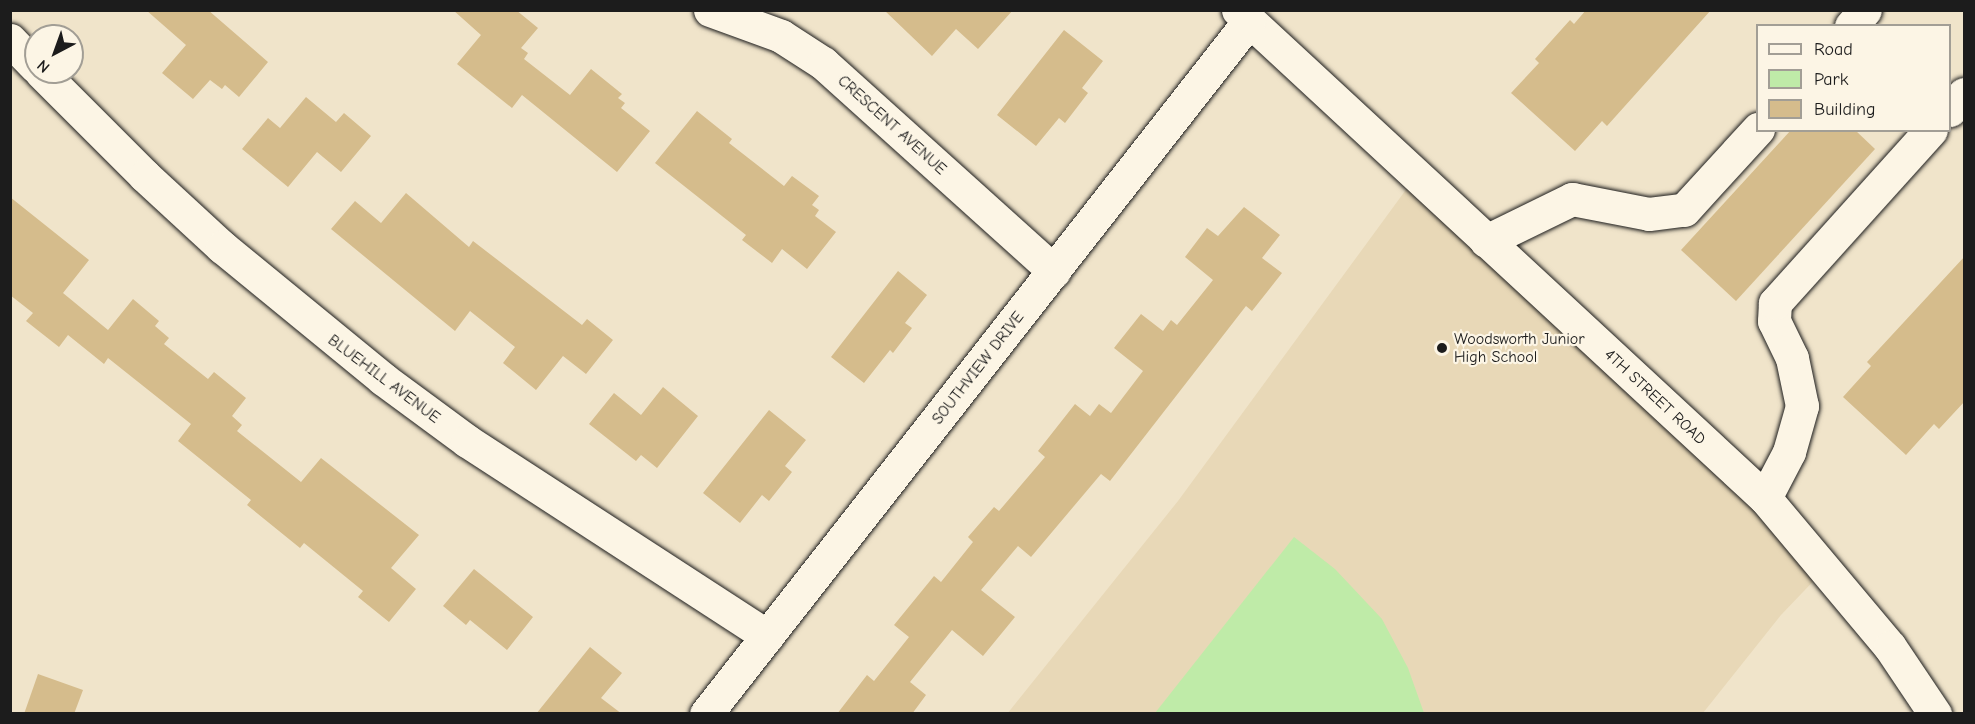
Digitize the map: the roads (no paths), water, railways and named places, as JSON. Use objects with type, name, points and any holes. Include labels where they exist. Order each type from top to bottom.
[{"type":"street","name":"CRESCENT AVENUE","points":[[710,10],[767,29],[823,63],[1054,271]]},
{"type":"street","points":[[1853,24],[1865,10]]},
{"type":"street","name":"SOUTHVIEW DRIVE","points":[[706,714],[1054,271],[1244,16]]},
{"type":"street","name":"4TH STREET ROAD","points":[[1244,16],[1765,498],[1890,647],[1935,714]]},
{"type":"street","points":[[10,40],[24,55]]},
{"type":"street","name":"BLUEHILL AVENUE","points":[[53,84],[138,169],[222,247],[383,379],[467,441],[767,636]]},
{"type":"street","points":[[1951,109],[1965,94]]},
{"type":"street","points":[[1486,241],[1572,200],[1648,214],[1684,210],[1756,131]]},
{"type":"street","points":[[1765,498],[1789,452],[1802,406],[1792,358],[1774,321],[1775,303],[1929,132]]},
{"type":"place","name":"Woodsworth Junior High School","points":[[1442,348]]}]
